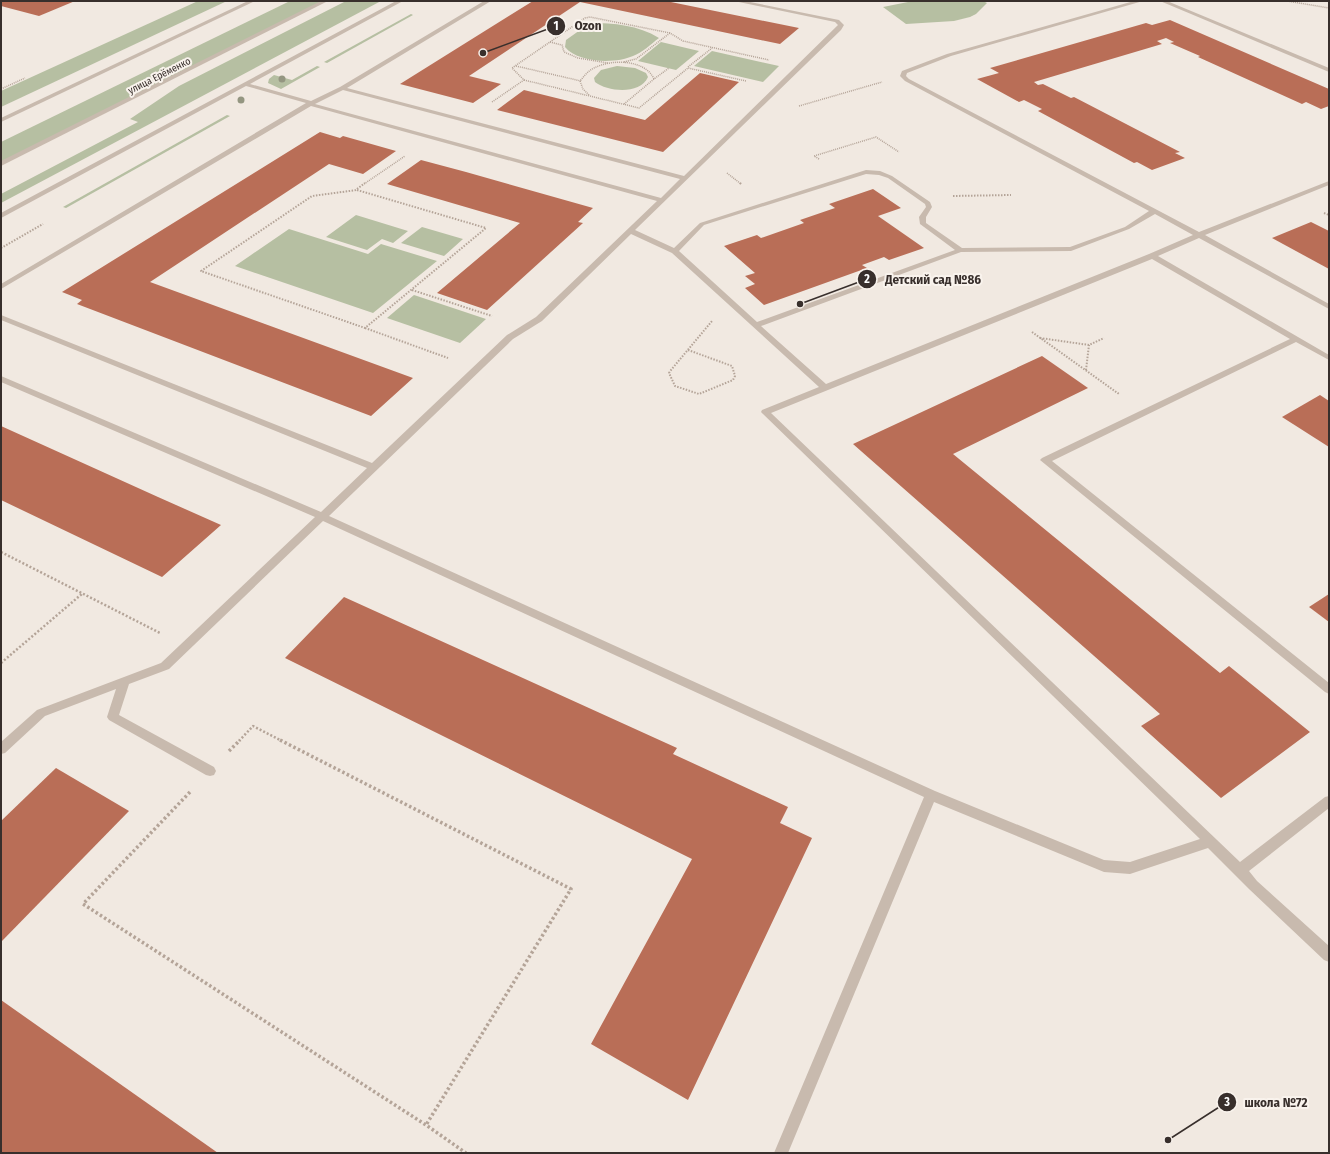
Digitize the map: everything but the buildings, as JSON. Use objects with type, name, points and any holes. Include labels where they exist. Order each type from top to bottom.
[{"type":"street","points":[[1,120],[252,1]]},
{"type":"street","name":"улица Ерёменко","points":[[1,164],[325,1]]},
{"type":"street","points":[[1,216],[400,1]]},
{"type":"street","points":[[1,287],[311,103],[342,88],[488,1]]},
{"type":"street","points":[[1,749],[41,713],[165,666],[477,368],[510,338],[539,319],[839,29],[841,25],[836,21],[828,19],[737,1]]},
{"type":"street","points":[[1140,1],[948,55],[904,72],[903,76],[914,84],[1155,211],[1329,307]]},
{"type":"street","points":[[1163,1],[1329,70]]},
{"type":"street","points":[[244,84],[432,138],[662,200]]},
{"type":"street","points":[[342,88],[685,178]]},
{"type":"street","points":[[675,251],[702,224],[866,172],[880,173],[890,177],[928,203],[929,207],[922,216],[921,221],[923,224],[960,250]]},
{"type":"street","points":[[1329,182],[1199,235],[1152,256],[765,412],[1240,870],[1253,885],[1329,955]]},
{"type":"street","points":[[756,325],[960,250],[1071,250],[1127,228],[1155,211]]},
{"type":"street","points":[[630,231],[675,251],[825,388]]},
{"type":"street","points":[[1152,256],[1329,358]]},
{"type":"street","points":[[1,317],[374,467]]},
{"type":"street","points":[[1296,339],[1045,460],[1329,689]]},
{"type":"street","points":[[1,379],[321,516],[930,794],[1104,866],[1130,868],[1211,842]]},
{"type":"street","points":[[124,682],[113,718],[210,771]]},
{"type":"street","points":[[781,1153],[930,794]]},
{"type":"street","points":[[1240,870],[1329,801]]},
{"type":"path","points":[[1287,1],[1329,7]]},
{"type":"path","points":[[1297,1],[1329,7]]},
{"type":"path","points":[[712,48],[639,108],[524,80],[512,68],[585,18],[590,17],[670,33],[683,41],[800,66]]},
{"type":"path","points":[[589,95],[583,89],[581,81],[586,73],[596,67],[624,63],[636,59],[670,33]]},
{"type":"path","points":[[549,42],[562,45],[564,52],[578,58],[610,64]]},
{"type":"path","points":[[624,63],[649,69],[654,75],[654,79]]},
{"type":"path","points":[[516,66],[581,81]]},
{"type":"path","points":[[624,104],[668,68]]},
{"type":"path","points":[[688,68],[778,88]]},
{"type":"path","points":[[465,120],[524,80]]},
{"type":"path","points":[[357,190],[432,138]]},
{"type":"path","points":[[365,328],[486,228],[357,190],[312,196],[201,271],[477,368]]},
{"type":"path","points":[[928,203],[949,196],[1011,195]]},
{"type":"path","points":[[411,290],[493,317]]},
{"type":"path","points":[[688,350],[732,366],[735,376],[733,380],[699,394],[675,386],[669,373],[688,350],[729,301]]},
{"type":"path","points":[[1007,315],[1144,412]]},
{"type":"path","points":[[1039,338],[1089,345],[1104,338]]},
{"type":"path","points":[[1086,371],[1089,345]]},
{"type":"path","points":[[1,552],[161,633]]},
{"type":"path","points":[[1,663],[83,593]]},
{"type":"path","points":[[426,1125],[571,889],[253,726],[83,904],[426,1125],[466,1153]]},
{"type":"green space","points":[[198,1],[227,1],[1,107],[1,91]]},
{"type":"green space","points":[[290,1],[324,1],[1,163],[1,142]]},
{"type":"green space","points":[[346,1],[381,1],[1,203],[1,194],[138,122],[130,119],[179,86]]},
{"type":"green space","points":[[913,1],[983,1],[987,3],[976,14],[970,17],[954,21],[906,24],[883,7]]},
{"type":"green space","points":[[411,14],[413,15],[327,63],[324,62]]},
{"type":"green space","points":[[590,23],[626,26],[643,30],[659,38],[640,53],[625,59],[607,61],[587,59],[571,52],[565,47],[566,40]]},
{"type":"green space","points":[[661,42],[699,51],[676,70],[638,61]]},
{"type":"green space","points":[[712,51],[779,66],[763,82],[694,66]]},
{"type":"green space","points":[[317,66],[320,67],[281,89],[268,83],[269,79],[274,75],[292,80]]},
{"type":"green space","points":[[617,66],[635,68],[646,73],[648,77],[644,83],[638,87],[623,90],[608,88],[595,82],[594,78],[601,70]]},
{"type":"green space","points":[[227,115],[230,116],[66,208],[63,207]]},
{"type":"green space","points":[[356,215],[408,231],[393,243],[382,239],[367,250],[326,237]]},
{"type":"green space","points":[[422,227],[463,239],[444,256],[401,243]]},
{"type":"green space","points":[[289,229],[368,254],[381,244],[437,261],[373,313],[235,266]]},
{"type":"green space","points":[[414,295],[486,319],[460,343],[387,318]]},
{"type":"place","name":"Ozon","points":[[483,53]]},
{"type":"place","name":"Детский сад №86","points":[[800,304]]},
{"type":"place","name":"школа №72","points":[[1168,1140]]}]
